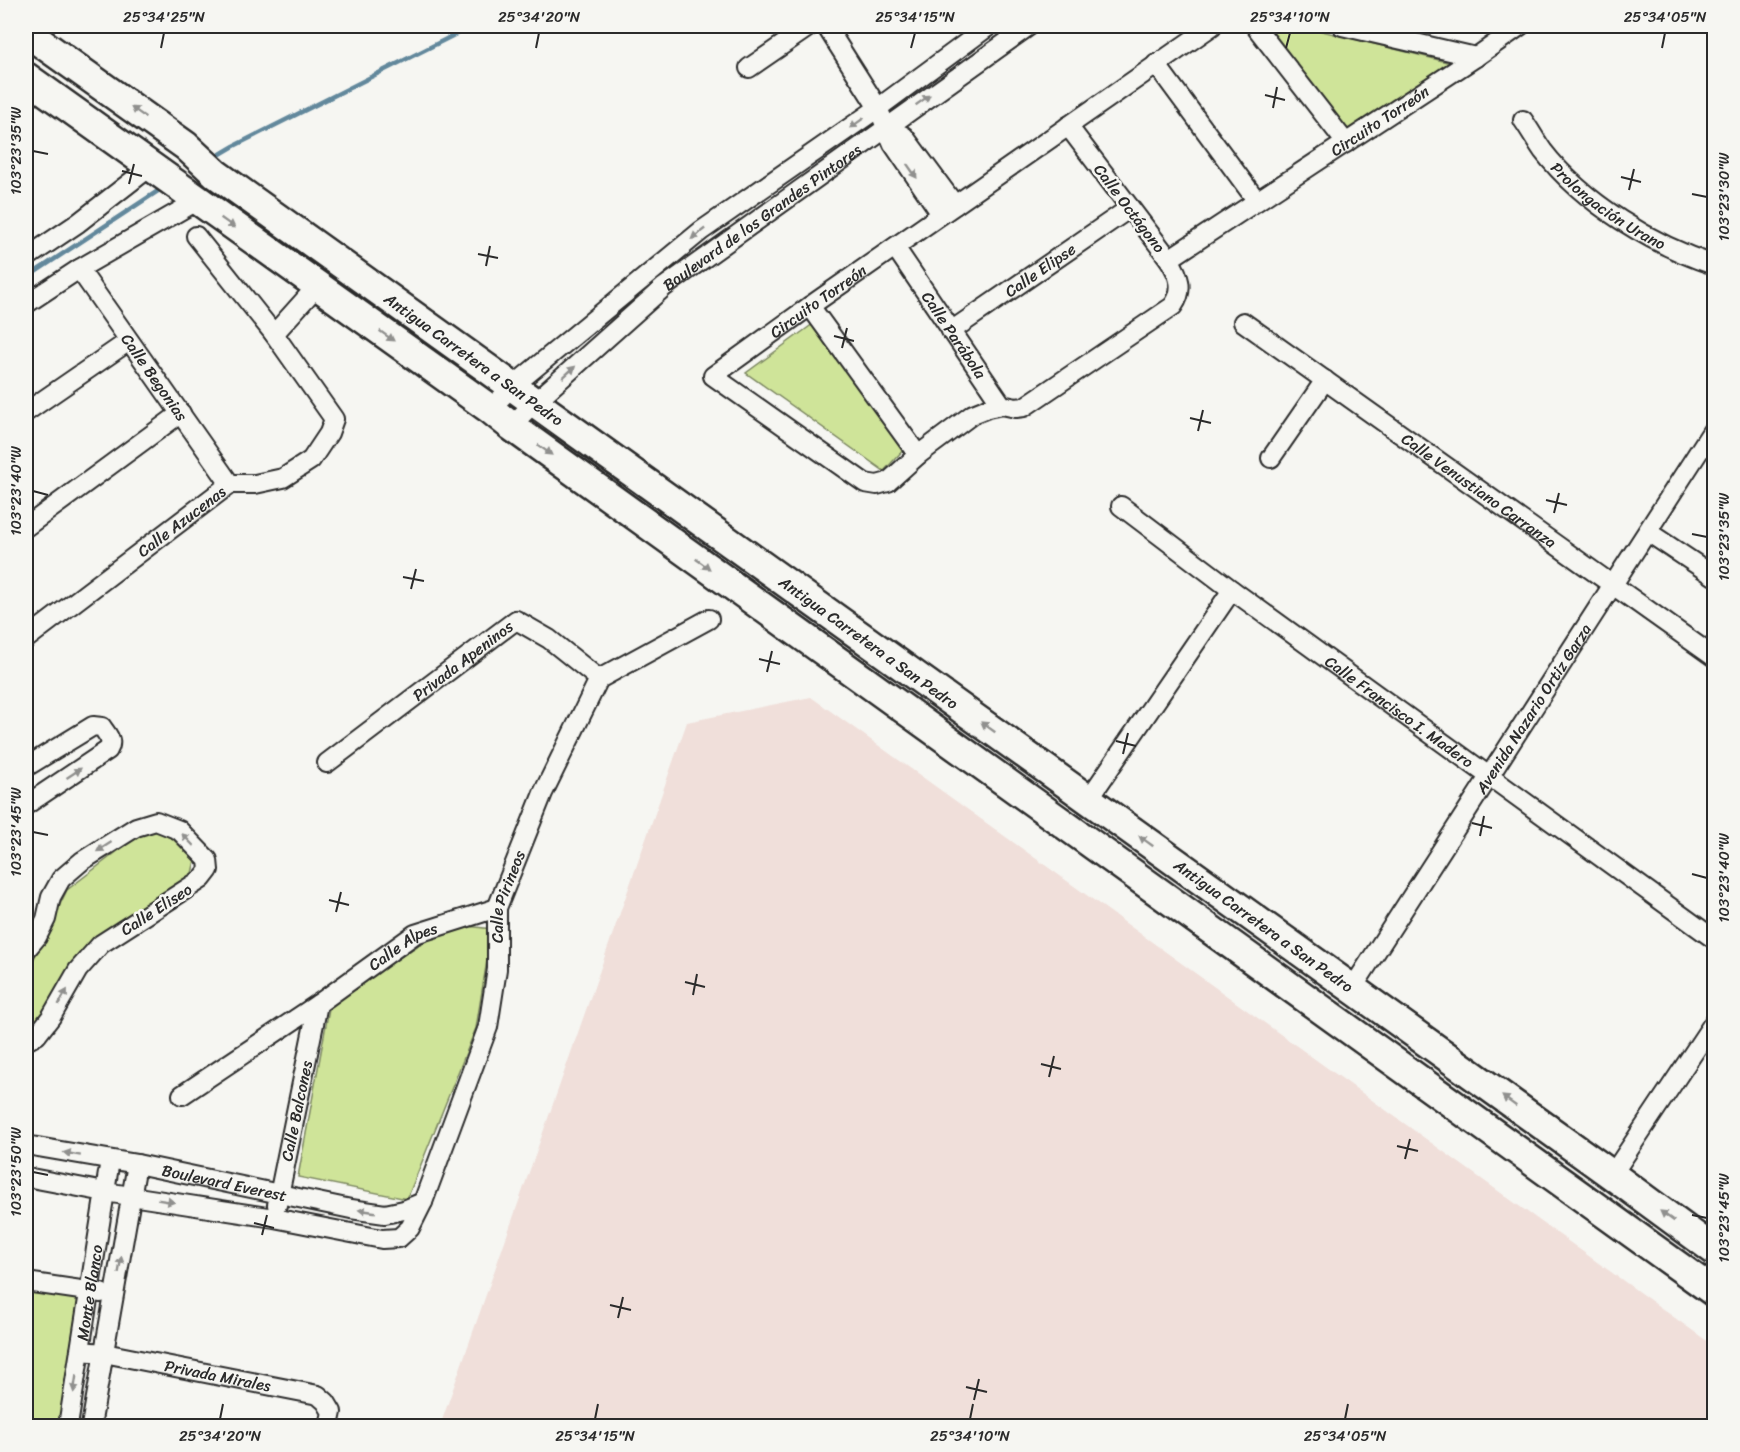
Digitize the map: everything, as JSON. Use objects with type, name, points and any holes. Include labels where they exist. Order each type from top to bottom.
[{"type":"main road","name":"Antigua Carretera a San Pedro","points":[[26,32],[186,146],[216,174],[1714,1250]]},
{"type":"main road","name":"Antigua Carretera a San Pedro","points":[[26,77],[1714,1292]]},
{"type":"main road","points":[[1471,1116],[1507,1133],[1583,1178],[1612,1175]]},
{"type":"street","points":[[749,68],[810,26]]},
{"type":"street","points":[[826,26],[878,108],[886,127],[904,136],[948,209]]},
{"type":"street","name":"Boulevard de los Grandes Pintores","points":[[501,418],[524,394],[701,231],[878,108],[989,26]]},
{"type":"street","name":"Boulevard de los Grandes Pintores","points":[[501,418],[524,394],[664,287],[1029,26]]},
{"type":"street","name":"Circuito Torreón","points":[[1002,405],[974,414],[918,455],[888,482],[877,485],[865,483],[713,376],[1212,26]]},
{"type":"street","points":[[1255,26],[1346,143]]},
{"type":"street","points":[[1342,26],[1476,57]]},
{"type":"street","name":"Circuito Torreón","points":[[1169,259],[1520,26]]},
{"type":"street","points":[[1156,64],[1257,201]]},
{"type":"street","name":"Prolongación Urano","points":[[1523,120],[1544,152],[1572,182],[1614,216],[1651,237],[1714,265]]},
{"type":"street","name":"Calle Octágono","points":[[1002,405],[1024,407],[1173,306],[1179,294],[1178,273],[1169,259],[1068,126]]},
{"type":"street","points":[[26,258],[153,169]]},
{"type":"street","points":[[26,304],[189,195]]},
{"type":"street","name":"Calle Elipse","points":[[951,331],[1130,208]]},
{"type":"street","points":[[196,236],[274,334],[317,286]]},
{"type":"street","name":"Calle Parábola","points":[[895,247],[1002,405]]},
{"type":"street","name":"Calle Begonias","points":[[79,269],[230,484]]},
{"type":"street","points":[[810,306],[918,455]]},
{"type":"street","name":"Calle Venustiano Carranza","points":[[1242,322],[1714,657]]},
{"type":"street","name":"Calle Azucenas","points":[[26,639],[230,484],[255,484],[283,478],[311,460],[329,433],[334,419],[274,334]]},
{"type":"street","points":[[26,412],[129,341]]},
{"type":"street","points":[[1271,458],[1325,380]]},
{"type":"street","points":[[26,527],[180,414]]},
{"type":"street","name":"Avenida Nazario Ortiz Garza","points":[[1352,988],[1648,532],[1709,449],[1714,428]]},
{"type":"street","name":"Calle Francisco I. Madero","points":[[1121,506],[1232,590],[1714,939]]},
{"type":"street","points":[[1648,532],[1714,576]]},
{"type":"street","points":[[1088,800],[1232,590]]},
{"type":"street","points":[[599,679],[709,619]]},
{"type":"street","name":"Privada Apeninos","points":[[327,764],[516,620],[549,639],[599,679]]},
{"type":"street","name":"Calle Pirineos","points":[[399,1238],[410,1228],[423,1202],[488,1027],[497,969],[497,908],[543,793],[599,679]]},
{"type":"street","points":[[26,767],[93,726],[102,727],[111,741],[108,750],[26,805]]},
{"type":"street","name":"Calle Eliseo","points":[[26,950],[37,937],[46,919],[51,897],[61,879],[82,861],[136,826],[156,821],[179,830],[208,860],[209,870],[202,879],[101,944],[78,970],[51,1017],[37,1035],[26,1041]]},
{"type":"street","name":"Calle Alpes","points":[[182,1095],[318,1004],[415,934],[497,908]]},
{"type":"street","name":"Calle Balcones","points":[[274,1218],[318,1004]]},
{"type":"street","points":[[1612,1175],[1714,1022]]},
{"type":"street","name":"Boulevard Everest","points":[[26,1145],[137,1164],[351,1209],[385,1214],[404,1210],[423,1202]]},
{"type":"street","name":"Monte Blanco","points":[[68,1426],[110,1160]]},
{"type":"street","name":"Monte Blanco","points":[[91,1426],[137,1164]]},
{"type":"street","name":"Boulevard Everest","points":[[26,1178],[274,1218],[382,1239],[399,1238]]},
{"type":"street","points":[[26,1282],[114,1295]]},
{"type":"street","name":"Privada Mirales","points":[[80,1351],[104,1353],[318,1395],[332,1412],[329,1426]]},
{"type":"shaded area","points":[[811,697],[1714,1346],[1714,1426],[440,1426],[687,722]]},
{"type":"green space","points":[[1262,26],[1302,26],[1451,63],[1346,131]]},
{"type":"green space","points":[[817,321],[905,448],[884,471],[746,373]]},
{"type":"green space","points":[[157,831],[173,839],[195,860],[191,878],[97,940],[33,1028],[26,1031],[26,972],[67,890],[140,834]]},
{"type":"green space","points":[[467,926],[492,929],[476,1028],[407,1199],[298,1177],[330,1003],[428,939]]},
{"type":"green space","points":[[26,1291],[78,1299],[59,1426],[26,1426]]},
{"type":"waterway","points":[[212,159],[472,26]]},
{"type":"waterway","points":[[26,278],[164,187]]}]
